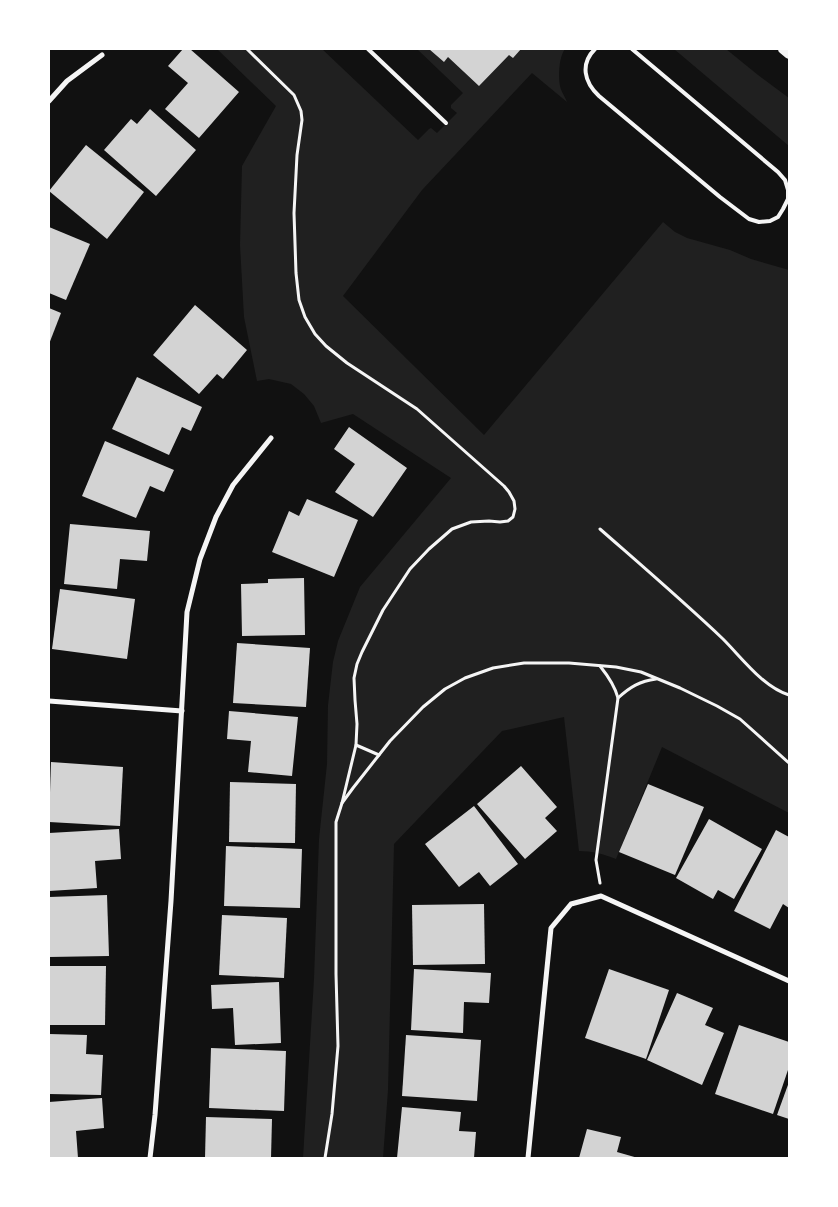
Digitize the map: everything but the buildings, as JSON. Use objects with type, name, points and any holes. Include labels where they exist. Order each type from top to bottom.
[{"type":"main road","points":[[783,49],[789,54]]},
{"type":"street","points":[[49,101],[66,81],[102,55]]},
{"type":"street","points":[[150,1158],[155,1115],[170,911],[187,612],[200,559],[216,517],[233,485],[271,438]]},
{"type":"street","points":[[49,701],[182,711]]},
{"type":"street","points":[[528,1158],[550,928],[571,904],[602,896],[789,982]]},
{"type":"lane","points":[[368,49],[446,123]]},
{"type":"lane","points":[[595,49],[590,55],[585,69],[592,90],[749,219],[759,222],[770,221],[778,216],[788,199],[785,180],[639,51],[632,49]]},
{"type":"lane","points":[[783,209],[789,213]]},
{"type":"path","points":[[247,49],[294,95],[302,111],[297,155],[294,213],[296,273],[300,300],[315,334],[326,346],[347,363],[417,409],[504,486],[514,501],[515,509],[513,517],[508,521],[471,522],[452,529],[429,549],[410,569],[383,610],[357,664],[354,678],[357,724],[356,745],[336,822],[338,1046],[332,1114],[325,1158]]},
{"type":"path","points":[[600,529],[723,639],[760,677],[780,692],[789,695]]},
{"type":"path","points":[[342,804],[390,741],[423,707],[445,689],[465,678],[493,668],[524,663],[570,663],[616,667],[640,672],[680,688],[740,719],[789,763]]},
{"type":"path","points":[[599,666],[608,676],[618,698],[596,860],[602,896]]},
{"type":"path","points":[[618,698],[626,690],[638,683],[658,679]]},
{"type":"path","points":[[356,745],[379,755]]},
{"type":"shaded area","points":[[217,49],[322,49],[418,140],[431,128],[437,133],[457,113],[451,108],[451,105],[463,93],[417,49],[565,49],[560,62],[559,77],[567,102],[532,73],[422,190],[343,296],[484,435],[663,222],[675,232],[687,238],[789,270],[789,813],[662,747],[616,859],[598,853],[579,851],[564,717],[502,731],[394,844],[388,1090],[383,1158],[303,1158],[314,979],[319,839],[327,764],[328,705],[333,662],[338,641],[360,587],[451,478],[353,414],[321,423],[314,406],[304,394],[291,384],[269,379],[257,381],[244,317],[240,245],[242,166],[276,106]]},
{"type":"shaded area","points":[[674,49],[726,49],[789,98],[789,146]]}]
